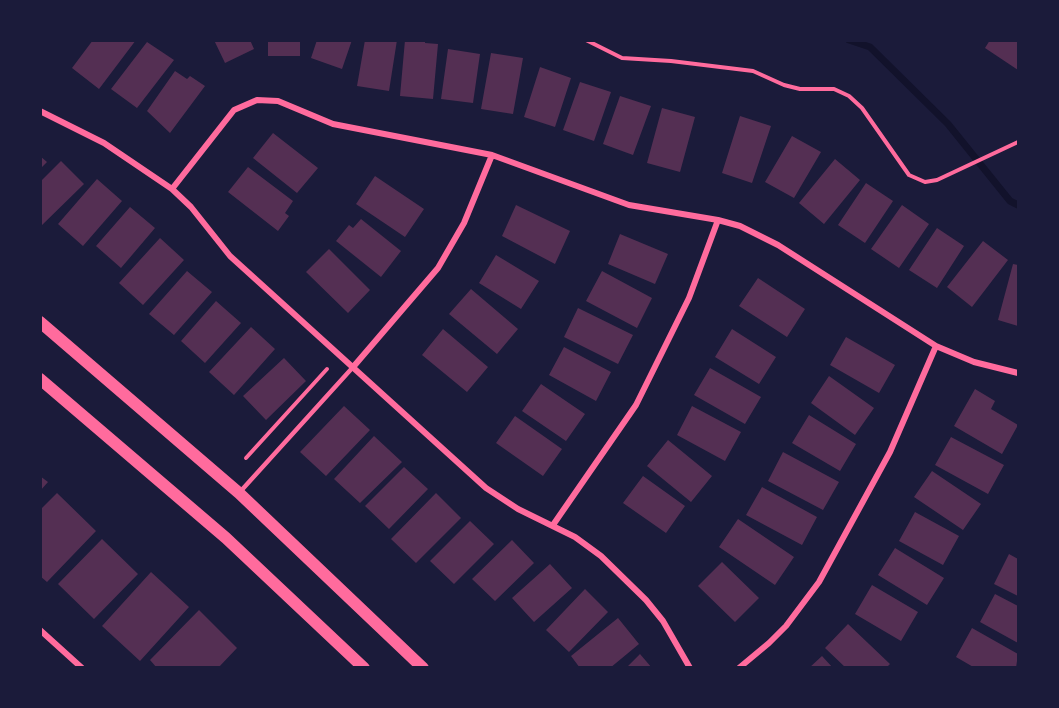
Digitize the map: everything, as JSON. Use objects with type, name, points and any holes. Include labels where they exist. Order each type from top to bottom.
[{"type":"main road","points":[[40,322],[239,493],[423,668]]},
{"type":"main road","points":[[40,378],[234,545],[364,668]]},
{"type":"street","points":[[172,189],[234,110],[257,100],[278,101],[314,118],[355,130],[492,155],[629,205],[718,220],[740,226],[778,245],[936,346],[974,362],[1018,373]]},
{"type":"street","points":[[40,111],[112,148],[172,189],[191,207],[230,256],[486,488],[518,509],[553,525],[601,556],[625,576],[663,621],[690,668]]},
{"type":"street","points":[[354,366],[438,268],[464,223],[492,155]]},
{"type":"street","points":[[553,525],[610,446],[647,385],[689,298],[718,220]]},
{"type":"street","points":[[739,668],[786,626],[819,582],[890,452],[936,346]]},
{"type":"street","points":[[40,630],[82,668]]},
{"type":"lane","points":[[239,493],[354,366]]},
{"type":"path","points":[[586,40],[622,58],[671,61],[753,71],[784,85],[800,89],[834,89],[849,96],[862,108],[909,175],[925,182],[937,180],[1018,142]]},
{"type":"path","points":[[246,458],[327,369]]},
{"type":"building","points":[[93,40],[136,40],[99,89],[72,68]]},
{"type":"building","points":[[214,40],[250,40],[254,49],[225,63]]},
{"type":"building","points":[[268,40],[300,40],[300,56],[268,56]]},
{"type":"building","points":[[317,40],[352,40],[342,69],[311,58]]},
{"type":"building","points":[[365,40],[397,40],[389,91],[357,86]]},
{"type":"building","points":[[405,40],[425,40],[425,43],[438,44],[433,99],[400,96]]},
{"type":"building","points":[[990,40],[1018,40],[1018,70],[985,48]]},
{"type":"building","points":[[147,42],[174,60],[137,108],[111,89]]},
{"type":"building","points":[[448,49],[480,54],[473,103],[441,99]]},
{"type":"building","points":[[491,53],[523,58],[513,114],[481,109]]},
{"type":"building","points":[[540,67],[571,78],[555,127],[524,117]]},
{"type":"building","points":[[175,71],[187,79],[190,76],[205,86],[170,133],[147,111]]},
{"type":"building","points":[[580,82],[611,92],[594,141],[563,130]]},
{"type":"building","points":[[620,96],[651,106],[633,155],[603,144]]},
{"type":"building","points":[[662,108],[695,117],[680,172],[647,163]]},
{"type":"building","points":[[740,116],[771,126],[752,183],[722,173]]},
{"type":"building","points":[[273,133],[318,168],[297,193],[253,158]]},
{"type":"building","points":[[792,136],[821,152],[794,198],[765,182]]},
{"type":"building","points":[[40,156],[47,162],[40,169]]},
{"type":"building","points":[[835,159],[860,180],[824,224],[799,203]]},
{"type":"building","points":[[61,161],[84,184],[40,227],[40,182]]},
{"type":"building","points":[[248,167],[293,201],[285,213],[289,216],[278,231],[228,192]]},
{"type":"building","points":[[375,176],[424,209],[405,237],[356,204]]},
{"type":"building","points":[[97,179],[122,201],[83,246],[58,224]]},
{"type":"building","points":[[866,183],[893,201],[865,243],[838,225]]},
{"type":"building","points":[[516,205],[570,231],[555,264],[502,236]]},
{"type":"building","points":[[902,205],[929,224],[899,268],[871,249]]},
{"type":"building","points":[[130,207],[155,228],[121,268],[96,246]]},
{"type":"building","points":[[361,219],[401,251],[381,277],[336,241],[349,225],[353,228]]},
{"type":"building","points":[[937,228],[964,246],[937,288],[909,270]]},
{"type":"building","points":[[620,234],[668,254],[655,284],[608,264]]},
{"type":"building","points":[[160,238],[184,260],[143,305],[119,283]]},
{"type":"building","points":[[983,241],[1008,260],[972,307],[947,287]]},
{"type":"building","points":[[329,249],[370,290],[348,313],[306,272]]},
{"type":"building","points":[[496,255],[539,281],[521,309],[479,283]]},
{"type":"building","points":[[1013,264],[1018,265],[1018,326],[998,320]]},
{"type":"building","points":[[187,271],[212,292],[174,335],[149,314]]},
{"type":"building","points":[[602,271],[652,298],[637,328],[586,301]]},
{"type":"building","points":[[758,278],[805,309],[787,337],[739,306]]},
{"type":"building","points":[[471,289],[518,329],[497,354],[449,314]]},
{"type":"building","points":[[216,301],[241,323],[205,363],[181,341]]},
{"type":"building","points":[[578,308],[633,335],[618,364],[564,337]]},
{"type":"building","points":[[251,327],[275,349],[234,395],[209,372]]},
{"type":"building","points":[[443,329],[488,367],[467,392],[422,355]]},
{"type":"building","points":[[732,329],[776,357],[759,384],[715,357]]},
{"type":"building","points":[[846,337],[895,365],[879,393],[830,365]]},
{"type":"building","points":[[564,347],[611,372],[596,401],[549,375]]},
{"type":"building","points":[[284,358],[306,381],[266,420],[243,396]]},
{"type":"building","points":[[710,368],[761,397],[745,424],[694,395]]},
{"type":"building","points":[[829,376],[874,408],[855,435],[811,403]]},
{"type":"building","points":[[541,384],[585,414],[566,441],[522,411]]},
{"type":"building","points":[[975,389],[995,401],[991,409],[1018,425],[1002,454],[954,426]]},
{"type":"building","points":[[344,406],[370,430],[326,476],[300,452]]},
{"type":"building","points":[[692,406],[741,432],[725,461],[677,435]]},
{"type":"building","points":[[809,415],[856,444],[840,471],[792,443]]},
{"type":"building","points":[[515,416],[562,449],[543,476],[496,443]]},
{"type":"building","points":[[374,436],[402,462],[360,503],[334,479]]},
{"type":"building","points":[[951,437],[1004,465],[988,494],[935,465]]},
{"type":"building","points":[[668,440],[712,476],[691,502],[647,466]]},
{"type":"building","points":[[783,452],[839,482],[823,510],[768,481]]},
{"type":"building","points":[[404,467],[428,489],[389,529],[365,506]]},
{"type":"building","points":[[932,471],[981,504],[963,530],[914,497]]},
{"type":"building","points":[[40,476],[48,482],[40,491]]},
{"type":"building","points":[[643,476],[685,506],[666,533],[623,503]]},
{"type":"building","points":[[762,487],[817,517],[802,545],[746,515]]},
{"type":"building","points":[[57,493],[96,531],[47,582],[40,576],[40,510]]},
{"type":"building","points":[[436,493],[461,518],[416,563],[391,539]]},
{"type":"building","points":[[915,512],[959,536],[943,565],[899,541]]},
{"type":"building","points":[[738,519],[794,557],[775,585],[719,547]]},
{"type":"building","points":[[470,521],[494,544],[454,584],[430,561]]},
{"type":"building","points":[[102,539],[138,574],[94,619],[58,584]]},
{"type":"building","points":[[512,540],[534,563],[495,601],[472,579]]},
{"type":"building","points":[[895,548],[944,578],[927,605],[878,575]]},
{"type":"building","points":[[1009,554],[1018,559],[1018,596],[994,584]]},
{"type":"building","points":[[722,562],[759,598],[735,622],[698,586]]},
{"type":"building","points":[[550,564],[572,588],[534,622],[512,598]]},
{"type":"building","points":[[151,572],[189,607],[140,661],[102,626]]},
{"type":"building","points":[[872,585],[918,612],[901,641],[855,614]]},
{"type":"building","points":[[585,589],[608,612],[569,652],[546,630]]},
{"type":"building","points":[[995,594],[1018,606],[1018,643],[980,622]]},
{"type":"building","points":[[199,610],[237,648],[218,668],[157,668],[150,660]]},
{"type":"building","points":[[618,618],[639,644],[610,668],[580,668],[571,656]]},
{"type":"building","points":[[848,624],[890,664],[886,668],[846,668],[825,648]]},
{"type":"building","points":[[972,628],[1018,654],[1016,668],[975,668],[956,657]]},
{"type":"building","points":[[640,654],[652,668],[626,668]]},
{"type":"building","points":[[822,656],[833,668],[809,668]]},
{"type":"waterway","points":[[849,40],[870,47],[948,124],[1010,201],[1018,205]]}]
